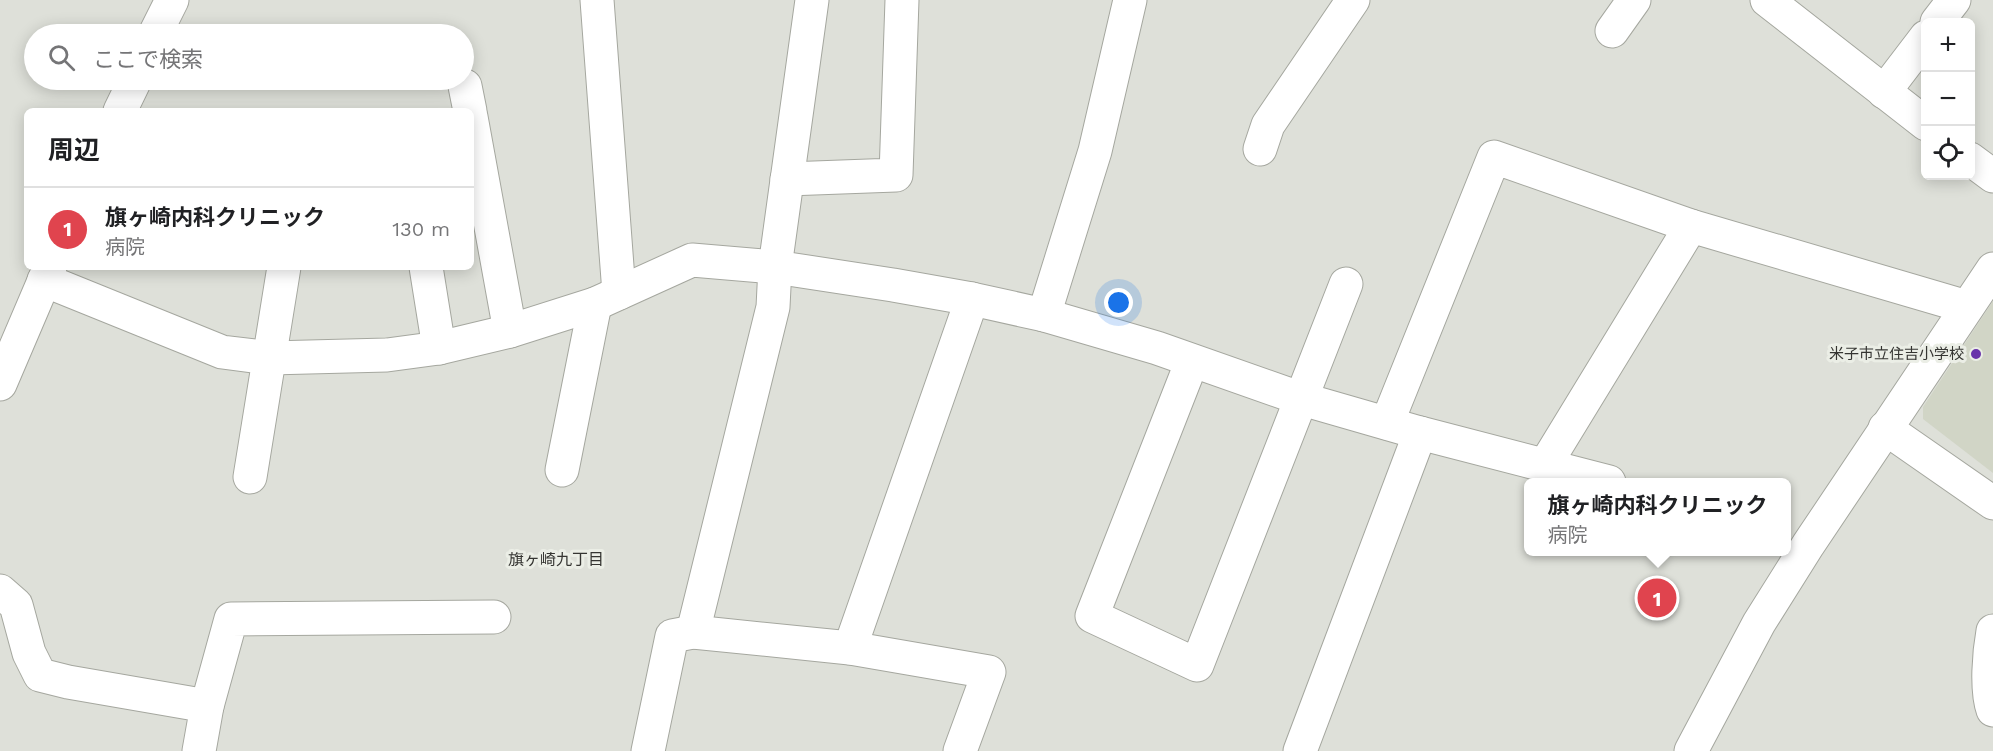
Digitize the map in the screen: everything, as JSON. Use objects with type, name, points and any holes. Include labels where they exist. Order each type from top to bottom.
[{"type":"street","points":[[160,24],[172,0]]},
{"type":"street","points":[[562,470],[607,298],[597,0]]},
{"type":"street","points":[[693,632],[773,307],[775,267],[812,0]]},
{"type":"street","points":[[787,179],[896,175],[902,0]]},
{"type":"street","points":[[1044,315],[1095,151],[1130,0]]},
{"type":"street","points":[[1260,149],[1268,125],[1353,0]]},
{"type":"street","points":[[1612,31],[1634,0]]},
{"type":"street","points":[[1940,18],[1954,0]]},
{"type":"street","points":[[1775,3],[1921,120]]},
{"type":"street","points":[[1884,92],[1921,44]]},
{"type":"street","points":[[121,108],[130,90]]},
{"type":"street","points":[[474,132],[510,331]]},
{"type":"street","points":[[1387,423],[1494,157],[1691,226],[1967,307]]},
{"type":"street","points":[[1975,162],[1993,176]]},
{"type":"street","points":[[1545,465],[1691,226]]},
{"type":"street","points":[[0,384],[47,274],[222,352],[270,358],[387,355],[439,348],[510,331],[607,298],[692,260],[775,267],[972,299],[1044,315],[1157,348],[1302,399],[1591,478]]},
{"type":"street","points":[[1797,542],[1885,428],[1993,269]]},
{"type":"street","points":[[250,477],[284,270]]},
{"type":"street","points":[[426,270],[439,348]]},
{"type":"street","points":[[1192,361],[1092,616],[1197,665],[1346,284]]},
{"type":"street","points":[[850,648],[972,299]]},
{"type":"street","points":[[1885,428],[1993,503]]},
{"type":"street","points":[[1300,751],[1420,433]]},
{"type":"street","points":[[1691,751],[1759,623],[1790,556]]},
{"type":"street","points":[[0,591],[16,605],[29,653],[40,675],[207,706]]},
{"type":"street","points":[[199,751],[207,706],[231,619],[494,617]]},
{"type":"street","points":[[1993,631],[1989,700],[1993,710]]},
{"type":"street","points":[[648,751],[672,636],[693,632],[850,648],[989,672],[960,751]]},
{"type":"shaded area","name":"米子市立住吉小学校","points":[[1993,301],[1993,473],[1923,419],[1923,407]]},
{"type":"place","name":"米子市立住吉小学校","points":[[1976,354]]},
{"type":"place","name":"旗ヶ崎内科クリニック","points":[[1657,598]]},
{"type":"district","name":"旗ヶ崎九丁目","points":[[556,559]]}]
